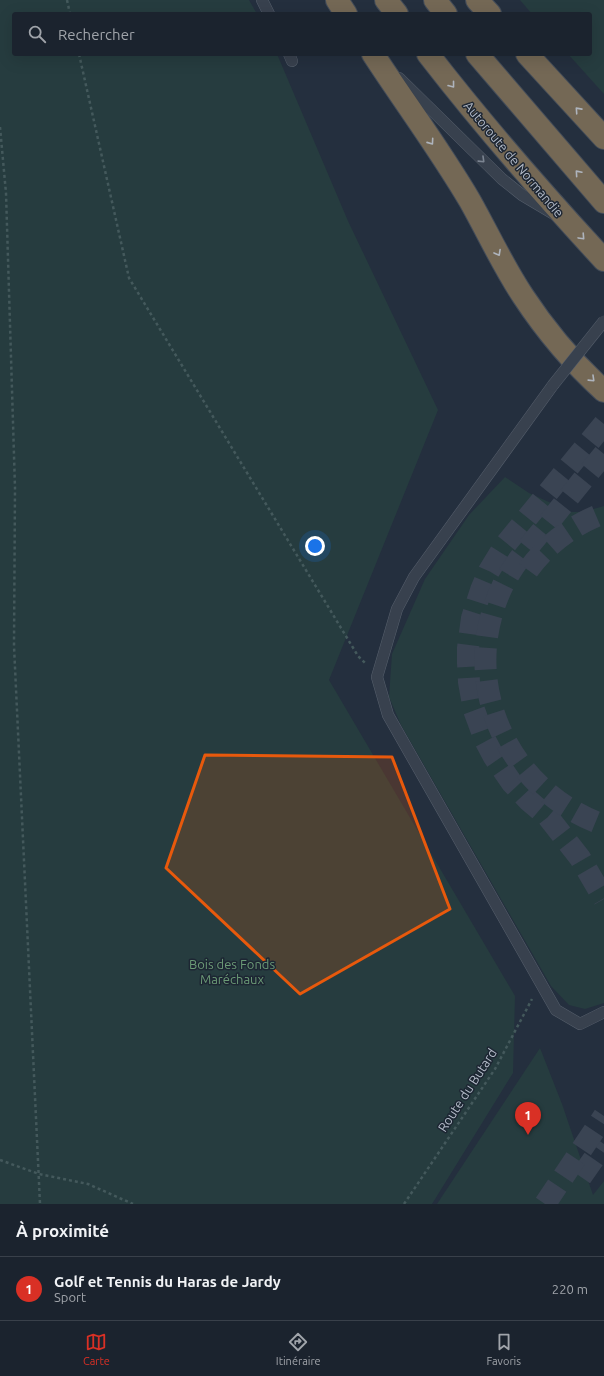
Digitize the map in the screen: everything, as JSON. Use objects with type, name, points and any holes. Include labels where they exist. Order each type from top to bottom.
[{"type":"highway","points":[[337,0],[345,12]]},
{"type":"highway","points":[[386,0],[395,12]]},
{"type":"highway","points":[[435,0],[444,12]]},
{"type":"highway","points":[[478,0],[488,12]]},
{"type":"highway","points":[[375,56],[470,201],[523,296],[543,325],[566,353],[604,391]]},
{"type":"highway","name":"Autoroute de Normandie","points":[[430,56],[456,90],[566,220],[604,260]]},
{"type":"highway","points":[[479,56],[604,202]]},
{"type":"highway","points":[[529,56],[604,138]]},
{"type":"lane","points":[[262,0],[268,12]]},
{"type":"lane","points":[[376,56],[502,179],[543,209],[566,220]]},
{"type":"lane","points":[[604,321],[553,385],[414,577],[397,609],[377,677],[388,715],[556,1010],[580,1024],[604,1012]]},
{"type":"path","points":[[67,0],[70,12]]},
{"type":"path","points":[[79,56],[129,278],[358,656],[377,677]]},
{"type":"path","points":[[0,127],[6,193],[14,472],[14,646],[40,1204]]},
{"type":"path","name":"Route du Butard","points":[[404,1204],[495,1069],[540,983]]},
{"type":"path","points":[[0,1160],[39,1174],[88,1184],[133,1204]]},
{"type":"highlighted area","points":[[205,755],[392,757],[450,909],[300,994],[166,868]]},
{"type":"green space","name":"Bois des Fonds Maréchaux","points":[[0,0],[249,0],[256,12],[12,12],[12,56],[278,56],[348,221],[438,410],[329,680],[515,996],[513,1073],[432,1204],[0,1204]]},
{"type":"green space","points":[[520,0],[604,0],[604,94],[570,56],[592,56],[592,12],[530,12]]},
{"type":"green space","points":[[505,477],[529,493],[571,512],[583,512],[604,506],[604,1003],[585,1009],[569,1005],[551,986],[401,725],[389,697],[392,654],[425,579],[469,515]]},
{"type":"green space","points":[[540,1048],[562,1104],[593,1195],[604,1181],[604,1204],[437,1204]]},
{"type":"tunnel","points":[[604,424],[505,545],[489,571],[472,618],[468,648],[469,682],[474,710],[485,740],[494,757],[512,783],[528,800],[548,817],[580,858],[604,899]]},
{"type":"tunnel","points":[[604,454],[528,547],[508,575],[490,619],[485,656],[488,692],[499,726],[516,758],[540,786],[569,808],[604,825]]},
{"type":"tunnel","points":[[528,570],[552,543],[582,523],[604,513]]},
{"type":"tunnel","points":[[545,1204],[604,1116]]},
{"type":"tunnel","points":[[581,1177],[604,1144]]},
{"type":"place","name":"Golf et Tennis du Haras de Jardy","points":[[528,1135]]}]
